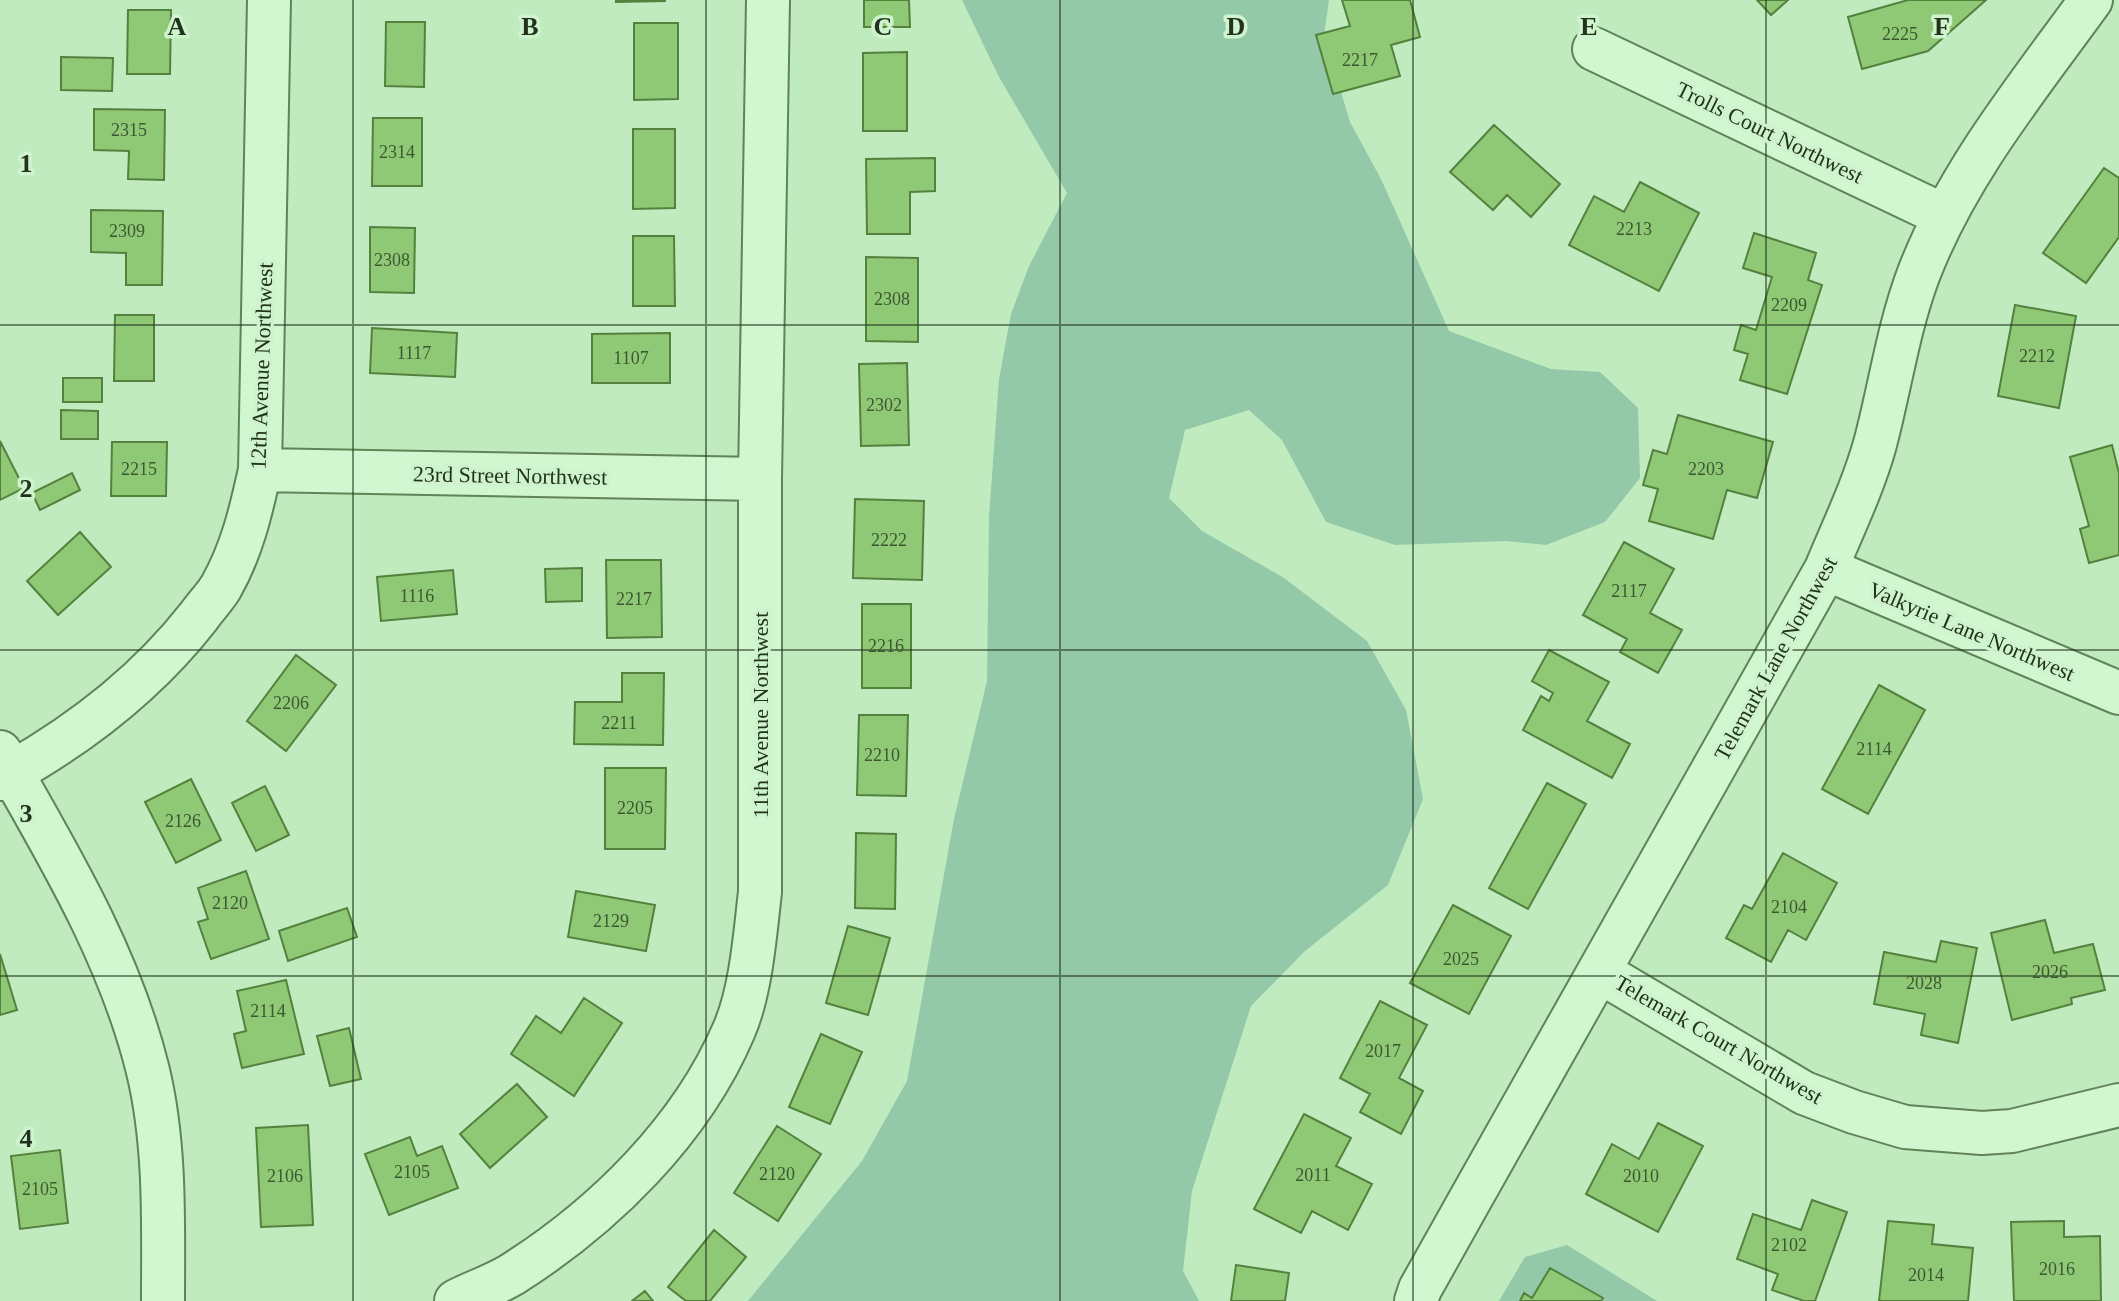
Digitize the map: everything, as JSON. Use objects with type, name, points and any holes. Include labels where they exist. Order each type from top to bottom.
[{"type":"street","name":"12th Avenue Northwest","points":[[4,768],[68,737],[135,686],[181,639],[221,588],[246,531],[260,470],[269,0]]},
{"type":"street","name":"11th Avenue Northwest","points":[[456,1301],[509,1276],[561,1241],[608,1201],[657,1149],[705,1087],[735,1028],[752,958],[760,892],[760,479],[768,0]]},
{"type":"street","name":"Telemark Lane Northwest","points":[[1416,1301],[1463,1212],[1826,569],[1855,502],[1874,447],[1918,274],[1945,216],[1983,150],[2091,0]]},
{"type":"street","name":"Trolls Court Northwest","points":[[1594,49],[1945,216]]},
{"type":"street","name":"23rd Street Northwest","points":[[260,470],[760,479]]},
{"type":"street","name":"Valkyrie Lane Northwest","points":[[1826,569],[2119,693]]},
{"type":"street","points":[[4,768],[68,873],[109,957],[132,1014],[149,1073],[159,1137],[163,1301]]},
{"type":"street","name":"Telemark Court Northwest","points":[[1600,972],[1804,1093],[1905,1127],[1958,1132],[2012,1131],[2119,1105]]},
{"type":"green space","points":[[962,0],[1329,0],[1324,36],[1350,122],[1381,179],[1449,331],[1551,369],[1600,372],[1638,408],[1640,478],[1605,522],[1546,545],[1506,541],[1395,545],[1326,522],[1282,440],[1249,410],[1185,430],[1169,498],[1202,531],[1284,578],[1367,641],[1406,710],[1423,799],[1388,885],[1305,951],[1251,1006],[1192,1191],[1183,1271],[1199,1301],[748,1301],[862,1161],[907,1081],[954,819],[987,681],[989,517],[999,379],[1011,314],[1029,266],[1067,193],[999,77]]},
{"type":"green space","points":[[1567,1245],[1657,1301],[1499,1301],[1525,1257]]},
{"type":"building","points":[[665,0],[665,1],[616,2]]},
{"type":"building","points":[[864,0],[909,0],[910,27],[864,27]]},
{"type":"building","points":[[1342,0],[1410,0],[1420,37],[1391,45],[1400,76],[1333,94],[1316,35],[1350,26]]},
{"type":"building","points":[[1757,0],[1788,0],[1771,15]]},
{"type":"building","points":[[1908,0],[1986,0],[1928,51],[1862,69],[1848,17]]},
{"type":"building","points":[[128,10],[171,10],[170,74],[127,74]]},
{"type":"building","points":[[386,22],[425,22],[424,87],[385,86]]},
{"type":"building","points":[[634,23],[678,23],[678,99],[634,100]]},
{"type":"building","points":[[907,52],[907,131],[863,131],[863,53]]},
{"type":"building","points":[[61,57],[113,58],[112,91],[61,90]]},
{"type":"building","points":[[94,109],[165,110],[164,180],[128,179],[129,151],[94,150]]},
{"type":"building","points":[[373,118],[422,118],[422,186],[372,186]]},
{"type":"building","points":[[1494,125],[1560,184],[1531,217],[1507,195],[1493,210],[1450,172]]},
{"type":"building","points":[[633,129],[675,129],[675,208],[633,209]]},
{"type":"building","points":[[935,158],[935,191],[910,192],[910,234],[867,234],[866,159]]},
{"type":"building","points":[[2104,168],[2119,178],[2119,237],[2086,283],[2043,253]]},
{"type":"building","points":[[1640,182],[1699,213],[1659,291],[1569,245],[1594,196],[1624,212]]},
{"type":"building","points":[[91,210],[163,211],[162,285],[126,285],[126,253],[91,252]]},
{"type":"building","points":[[370,227],[415,228],[414,293],[370,292]]},
{"type":"building","points":[[1754,233],[1816,253],[1808,280],[1822,285],[1787,394],[1740,380],[1748,354],[1734,350],[1741,325],[1756,330],[1772,277],[1743,268]]},
{"type":"building","points":[[633,236],[674,236],[675,306],[633,306]]},
{"type":"building","points":[[866,257],[918,258],[918,342],[866,341]]},
{"type":"building","points":[[2015,305],[2076,316],[2059,408],[1998,396]]},
{"type":"building","points":[[115,315],[154,315],[154,381],[114,381]]},
{"type":"building","points":[[372,328],[457,333],[455,377],[370,373]]},
{"type":"building","points":[[670,333],[670,383],[592,383],[592,334]]},
{"type":"building","points":[[907,363],[909,445],[861,446],[859,364]]},
{"type":"building","points":[[63,378],[102,378],[102,402],[63,402]]},
{"type":"building","points":[[61,410],[98,411],[98,439],[61,439]]},
{"type":"building","points":[[1678,415],[1773,442],[1757,498],[1727,490],[1713,539],[1649,521],[1658,489],[1643,485],[1653,450],[1667,454]]},
{"type":"building","points":[[0,441],[24,488],[0,500]]},
{"type":"building","points":[[112,442],[167,442],[166,496],[111,496]]},
{"type":"building","points":[[2112,445],[2119,473],[2119,555],[2089,563],[2080,529],[2089,526],[2070,457]]},
{"type":"building","points":[[72,473],[80,490],[40,510],[32,493]]},
{"type":"building","points":[[855,499],[924,501],[922,580],[853,578]]},
{"type":"building","points":[[80,532],[111,567],[58,615],[27,581]]},
{"type":"building","points":[[1624,542],[1674,569],[1650,613],[1682,630],[1658,673],[1620,652],[1627,639],[1583,615]]},
{"type":"building","points":[[606,560],[661,560],[662,637],[607,638]]},
{"type":"building","points":[[582,568],[582,601],[546,602],[545,569]]},
{"type":"building","points":[[453,570],[457,614],[381,621],[377,577]]},
{"type":"building","points":[[862,604],[911,604],[911,688],[862,688]]},
{"type":"building","points":[[1549,650],[1609,682],[1587,721],[1630,744],[1612,778],[1523,730],[1541,696],[1549,701],[1553,693],[1532,681]]},
{"type":"building","points":[[296,655],[336,685],[286,751],[247,721]]},
{"type":"building","points":[[622,673],[664,673],[663,745],[574,744],[575,702],[622,702]]},
{"type":"building","points":[[1879,685],[1925,710],[1868,814],[1822,789]]},
{"type":"building","points":[[859,715],[908,715],[906,796],[857,795]]},
{"type":"building","points":[[605,768],[666,768],[665,849],[605,849]]},
{"type":"building","points":[[191,779],[221,840],[176,863],[145,802]]},
{"type":"building","points":[[1547,783],[1586,804],[1528,909],[1489,888]]},
{"type":"building","points":[[265,786],[289,835],[256,851],[232,803]]},
{"type":"building","points":[[856,833],[896,834],[895,909],[855,908]]},
{"type":"building","points":[[1783,853],[1837,883],[1806,940],[1788,930],[1771,962],[1726,938],[1744,905],[1752,909]]},
{"type":"building","points":[[246,871],[269,939],[211,959],[198,922],[208,919],[198,888]]},
{"type":"building","points":[[576,891],[655,905],[646,951],[568,937]]},
{"type":"building","points":[[1453,905],[1511,936],[1469,1014],[1410,983]]},
{"type":"building","points":[[347,908],[357,937],[288,961],[279,931]]},
{"type":"building","points":[[2045,920],[2054,953],[2093,944],[2105,990],[2071,998],[2072,1004],[2012,1020],[1991,933]]},
{"type":"building","points":[[848,926],[890,938],[868,1015],[826,1003]]},
{"type":"building","points":[[1941,941],[1977,948],[1958,1043],[1921,1035],[1925,1014],[1874,1004],[1884,952],[1936,962]]},
{"type":"building","points":[[0,954],[17,1010],[0,1015]]},
{"type":"building","points":[[286,980],[304,1054],[242,1068],[234,1034],[246,1031],[237,991]]},
{"type":"building","points":[[584,998],[622,1023],[574,1096],[511,1054],[536,1016],[561,1033]]},
{"type":"building","points":[[1380,1001],[1427,1025],[1399,1078],[1423,1091],[1401,1134],[1360,1112],[1370,1094],[1340,1078]]},
{"type":"building","points":[[349,1028],[361,1079],[330,1086],[317,1036]]},
{"type":"building","points":[[821,1034],[862,1052],[830,1124],[789,1107]]},
{"type":"building","points":[[517,1084],[547,1117],[490,1168],[460,1134]]},
{"type":"building","points":[[1304,1114],[1351,1138],[1336,1166],[1372,1184],[1348,1230],[1312,1211],[1301,1233],[1254,1209]]},
{"type":"building","points":[[1658,1123],[1703,1146],[1658,1232],[1586,1194],[1612,1144],[1639,1159]]},
{"type":"building","points":[[308,1125],[313,1225],[261,1227],[256,1128]]},
{"type":"building","points":[[777,1126],[821,1154],[778,1221],[734,1193]]},
{"type":"building","points":[[410,1137],[417,1156],[442,1146],[458,1188],[389,1215],[365,1154]]},
{"type":"building","points":[[60,1150],[68,1223],[20,1229],[11,1156]]},
{"type":"building","points":[[1812,1200],[1847,1212],[1815,1301],[1804,1301],[1772,1290],[1778,1274],[1737,1259],[1753,1214],[1801,1230]]},
{"type":"building","points":[[1888,1221],[1934,1225],[1932,1244],[1973,1248],[1968,1301],[1879,1301]]},
{"type":"building","points":[[2064,1221],[2064,1237],[2100,1236],[2101,1301],[2014,1301],[2011,1222]]},
{"type":"building","points":[[714,1230],[746,1257],[710,1301],[686,1301],[668,1287]]},
{"type":"building","points":[[1236,1265],[1289,1273],[1285,1301],[1231,1301]]},
{"type":"building","points":[[1550,1268],[1603,1298],[1601,1301],[1520,1301],[1524,1293],[1532,1298]]},
{"type":"building","points":[[645,1291],[653,1301],[632,1301]]}]
